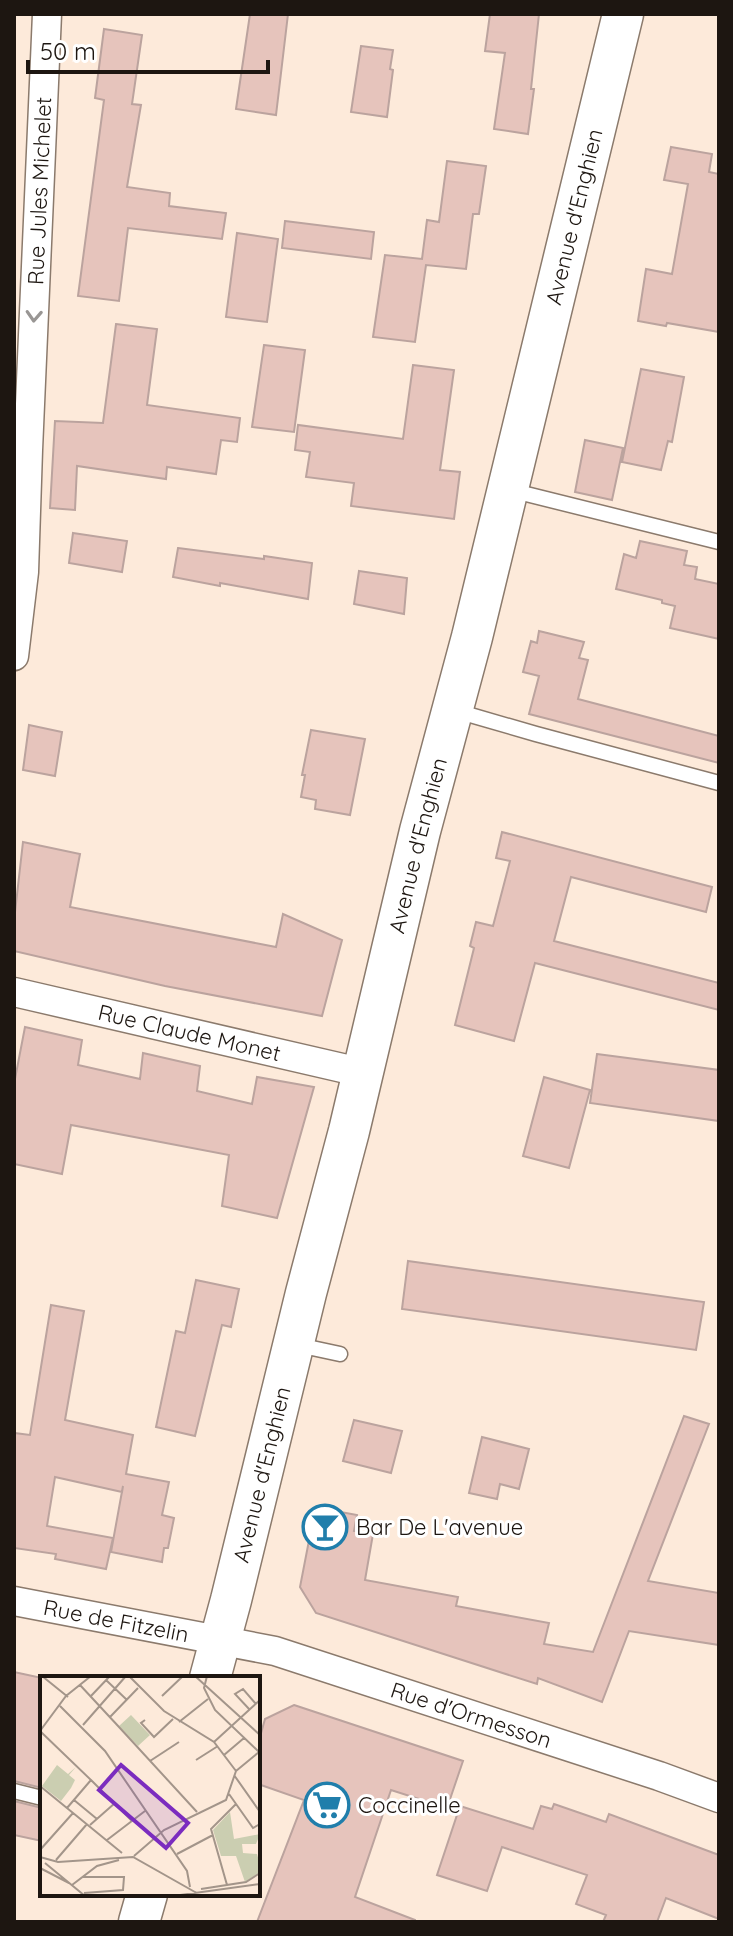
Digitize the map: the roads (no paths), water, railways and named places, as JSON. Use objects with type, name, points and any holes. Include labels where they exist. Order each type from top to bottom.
[{"type":"main road","name":"Avenue d'Enghien","points":[[215,1659],[364,1073],[420,831],[472,637],[623,14]]},
{"type":"main road","points":[[139,1922],[146,1896]]},
{"type":"street","name":"Rue Jules Michelet","points":[[14,656],[24,572],[21,449],[47,14]]},
{"type":"street","name":"Rue Claude Monet","points":[[14,992],[364,1073]]},
{"type":"street","name":"Rue de Fitzelin","points":[[14,1601],[215,1659]]},
{"type":"street","name":"Rue d'Ormesson","points":[[215,1659],[275,1651],[719,1798]]},
{"type":"lane","points":[[507,490],[719,542]]},
{"type":"lane","points":[[452,709],[719,783]]},
{"type":"lane","points":[[294,1345],[340,1354]]},
{"type":"lane","points":[[14,1791],[40,1798]]},
{"type":"place","name":"Bar De L'avenue","points":[[325,1527]]},
{"type":"place","name":"Coccinelle","points":[[327,1805]]}]
